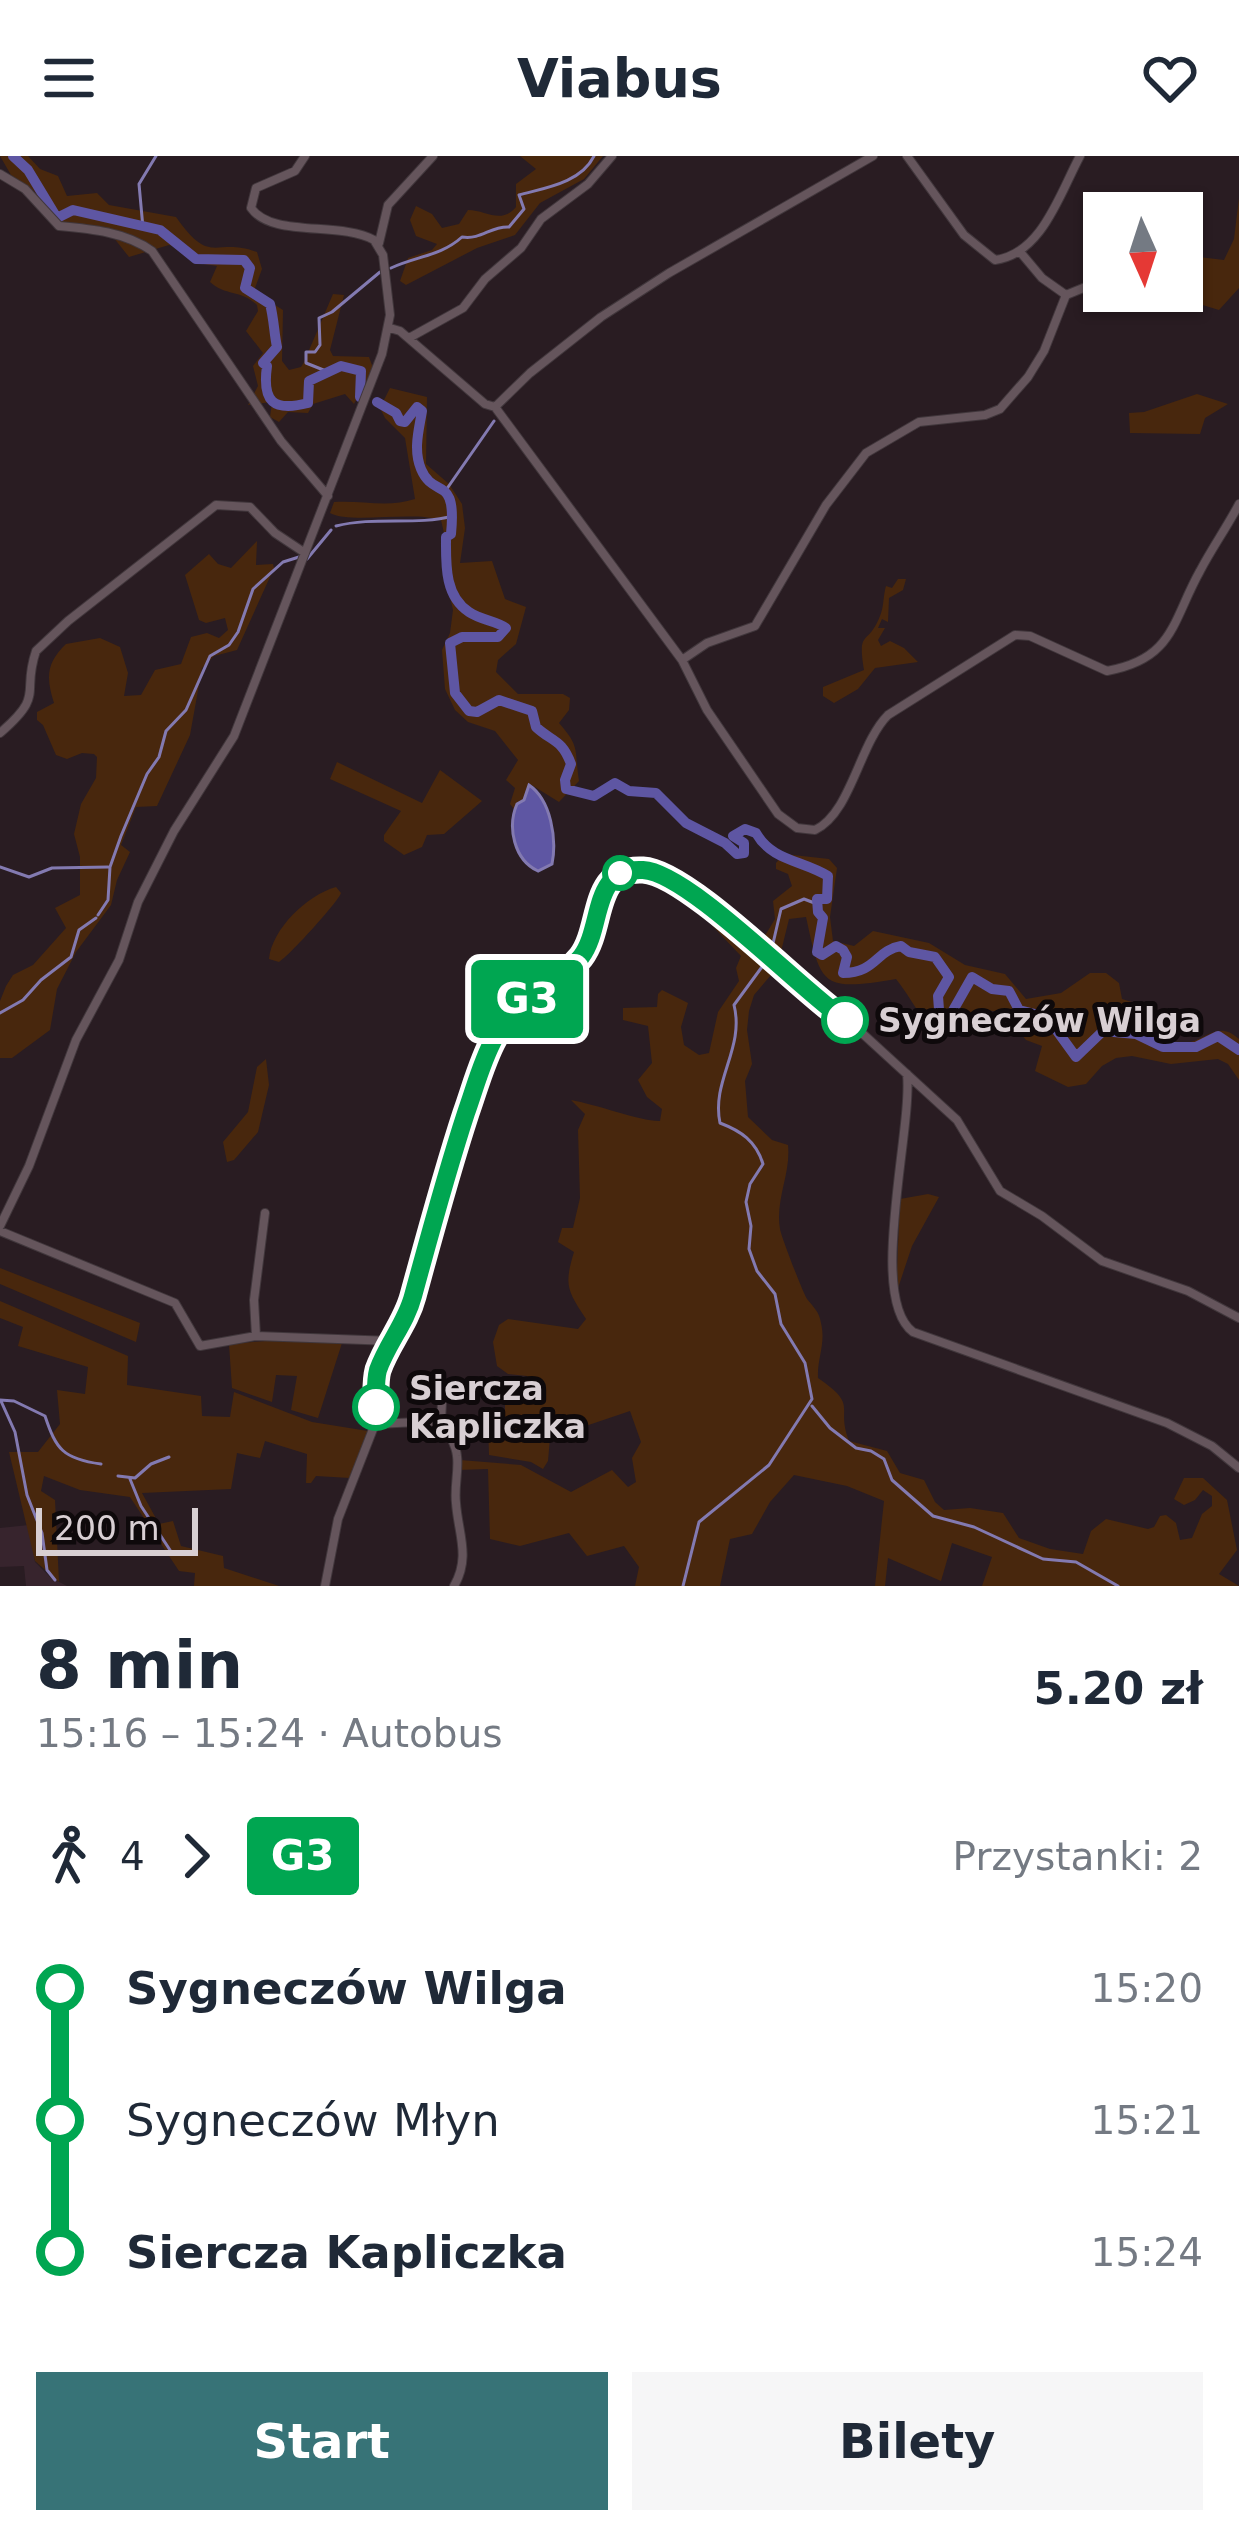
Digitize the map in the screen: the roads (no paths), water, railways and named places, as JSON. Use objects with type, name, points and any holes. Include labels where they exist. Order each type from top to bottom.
[{"type":"street","points":[[305,156],[295,171],[256,188],[250,200],[256,215],[278,224],[359,232],[379,244]]},
{"type":"street","points":[[394,1341],[256,1336],[200,1346],[175,1304],[0,1228],[73,1046],[119,960],[144,889],[234,736],[390,328],[379,244],[388,205],[433,156]]},
{"type":"street","points":[[409,338],[464,308],[485,279],[521,248],[541,219],[588,184],[612,156]]},
{"type":"street","points":[[495,407],[601,317],[668,273],[873,156]]},
{"type":"street","points":[[907,156],[964,235],[994,260],[1021,253],[1036,236],[1080,156]]},
{"type":"street","points":[[0,173],[26,189],[59,226],[136,239],[152,251],[281,441],[328,496]]},
{"type":"street","points":[[1021,253],[1042,278],[1066,295]]},
{"type":"street","points":[[1066,295],[1083,288]]},
{"type":"street","points":[[682,660],[706,644],[755,626],[826,505],[866,453],[919,422],[1000,409],[1044,351],[1066,295]]},
{"type":"street","points":[[390,328],[409,338],[485,404],[495,407],[682,660],[707,710],[778,814],[797,828],[821,828],[833,818],[888,715],[1003,639],[1030,636],[1107,671],[1154,653],[1178,623],[1201,569],[1239,504]]},
{"type":"street","points":[[0,733],[33,697],[36,651],[216,505],[250,507],[275,533],[305,553]]},
{"type":"street","points":[[326,1586],[339,1517],[375,1424],[378,1371],[408,1311],[428,1228],[494,1038],[515,1010],[580,958],[603,892],[620,873],[655,871],[688,890],[784,966],[815,999],[863,1034],[957,1120],[1000,1191],[1102,1261],[1188,1292],[1239,1318]]},
{"type":"street","points":[[906,1072],[909,1101],[899,1151],[894,1259],[900,1321],[913,1332],[1167,1423],[1212,1446],[1239,1468]]},
{"type":"street","points":[[256,1336],[254,1300],[265,1213]]},
{"type":"street","points":[[443,1384],[441,1421],[458,1456],[455,1502],[464,1557],[454,1586]]},
{"type":"street","points":[[375,1424],[441,1421]]},
{"type":"waterway","points":[[13,156],[28,170],[57,218],[73,210],[160,230],[196,259],[244,260],[250,268],[245,288],[270,304],[277,347],[263,363],[272,401],[286,406],[308,403],[309,381],[341,366],[361,371],[360,397]]},
{"type":"waterway","points":[[143,228],[139,184],[156,156]]},
{"type":"waterway","points":[[391,268],[437,252],[462,237],[509,227],[524,209],[519,195],[571,178],[594,156]]},
{"type":"waterway","points":[[326,371],[306,363],[306,352],[315,352],[320,345],[319,318],[380,272]]},
{"type":"waterway","points":[[377,402],[396,413],[400,421],[405,422],[417,407],[422,411],[417,440],[421,469],[451,502],[451,534],[446,537],[451,588],[469,612],[506,628],[498,637],[462,637],[450,643],[455,693],[469,711],[477,712],[499,700],[532,711],[536,727],[568,756],[566,789],[594,796],[615,783],[629,791],[656,793],[686,823],[737,854],[744,853],[744,843],[733,836],[745,829],[779,855],[828,876],[827,899],[817,899],[823,918],[817,952],[822,955],[836,946],[843,950],[847,957],[843,973],[869,966],[901,946],[935,957],[949,977],[938,996],[940,1023],[951,1014],[972,977],[992,989],[1009,991],[1019,1010],[1047,1017],[1076,1057],[1103,1031],[1136,1034],[1163,1047],[1196,1047],[1218,1036],[1239,1050]]},
{"type":"waterway","points":[[446,490],[494,421]]},
{"type":"waterway","points":[[336,526],[453,516]]},
{"type":"waterway","points":[[307,559],[331,530]]},
{"type":"waterway","points":[[98,915],[108,900],[110,867],[121,836],[159,757],[166,731],[186,710],[210,656],[229,645],[238,632],[253,589],[283,562],[299,557]]},
{"type":"waterway","points":[[0,867],[29,877],[52,868],[108,867]]},
{"type":"waterway","points":[[771,952],[781,909],[804,899],[817,904]]},
{"type":"waterway","points":[[0,1013],[23,1000],[71,957],[79,930],[96,918]]},
{"type":"waterway","points":[[683,1586],[699,1522],[769,1465],[812,1399],[805,1363],[781,1324],[775,1294],[757,1271],[749,1249],[746,1202],[750,1184],[763,1164],[747,1138],[720,1123],[718,1108],[735,1036],[734,1005],[767,960]]},
{"type":"waterway","points":[[0,1400],[14,1401],[45,1416],[63,1450],[101,1464]]},
{"type":"waterway","points":[[1,1401],[15,1432],[47,1570],[55,1580]]},
{"type":"waterway","points":[[812,1406],[856,1448],[884,1459],[892,1480],[933,1516],[974,1527],[1043,1559],[1076,1562],[1118,1586]]},
{"type":"waterway","points":[[118,1476],[135,1478],[169,1457]]},
{"type":"waterway","points":[[130,1479],[141,1506],[170,1550]]},
{"type":"place","name":"Sygneczów Wilga","points":[[845,1020]]},
{"type":"place","name":"Siercza Kapliczka","points":[[376,1407]]}]
